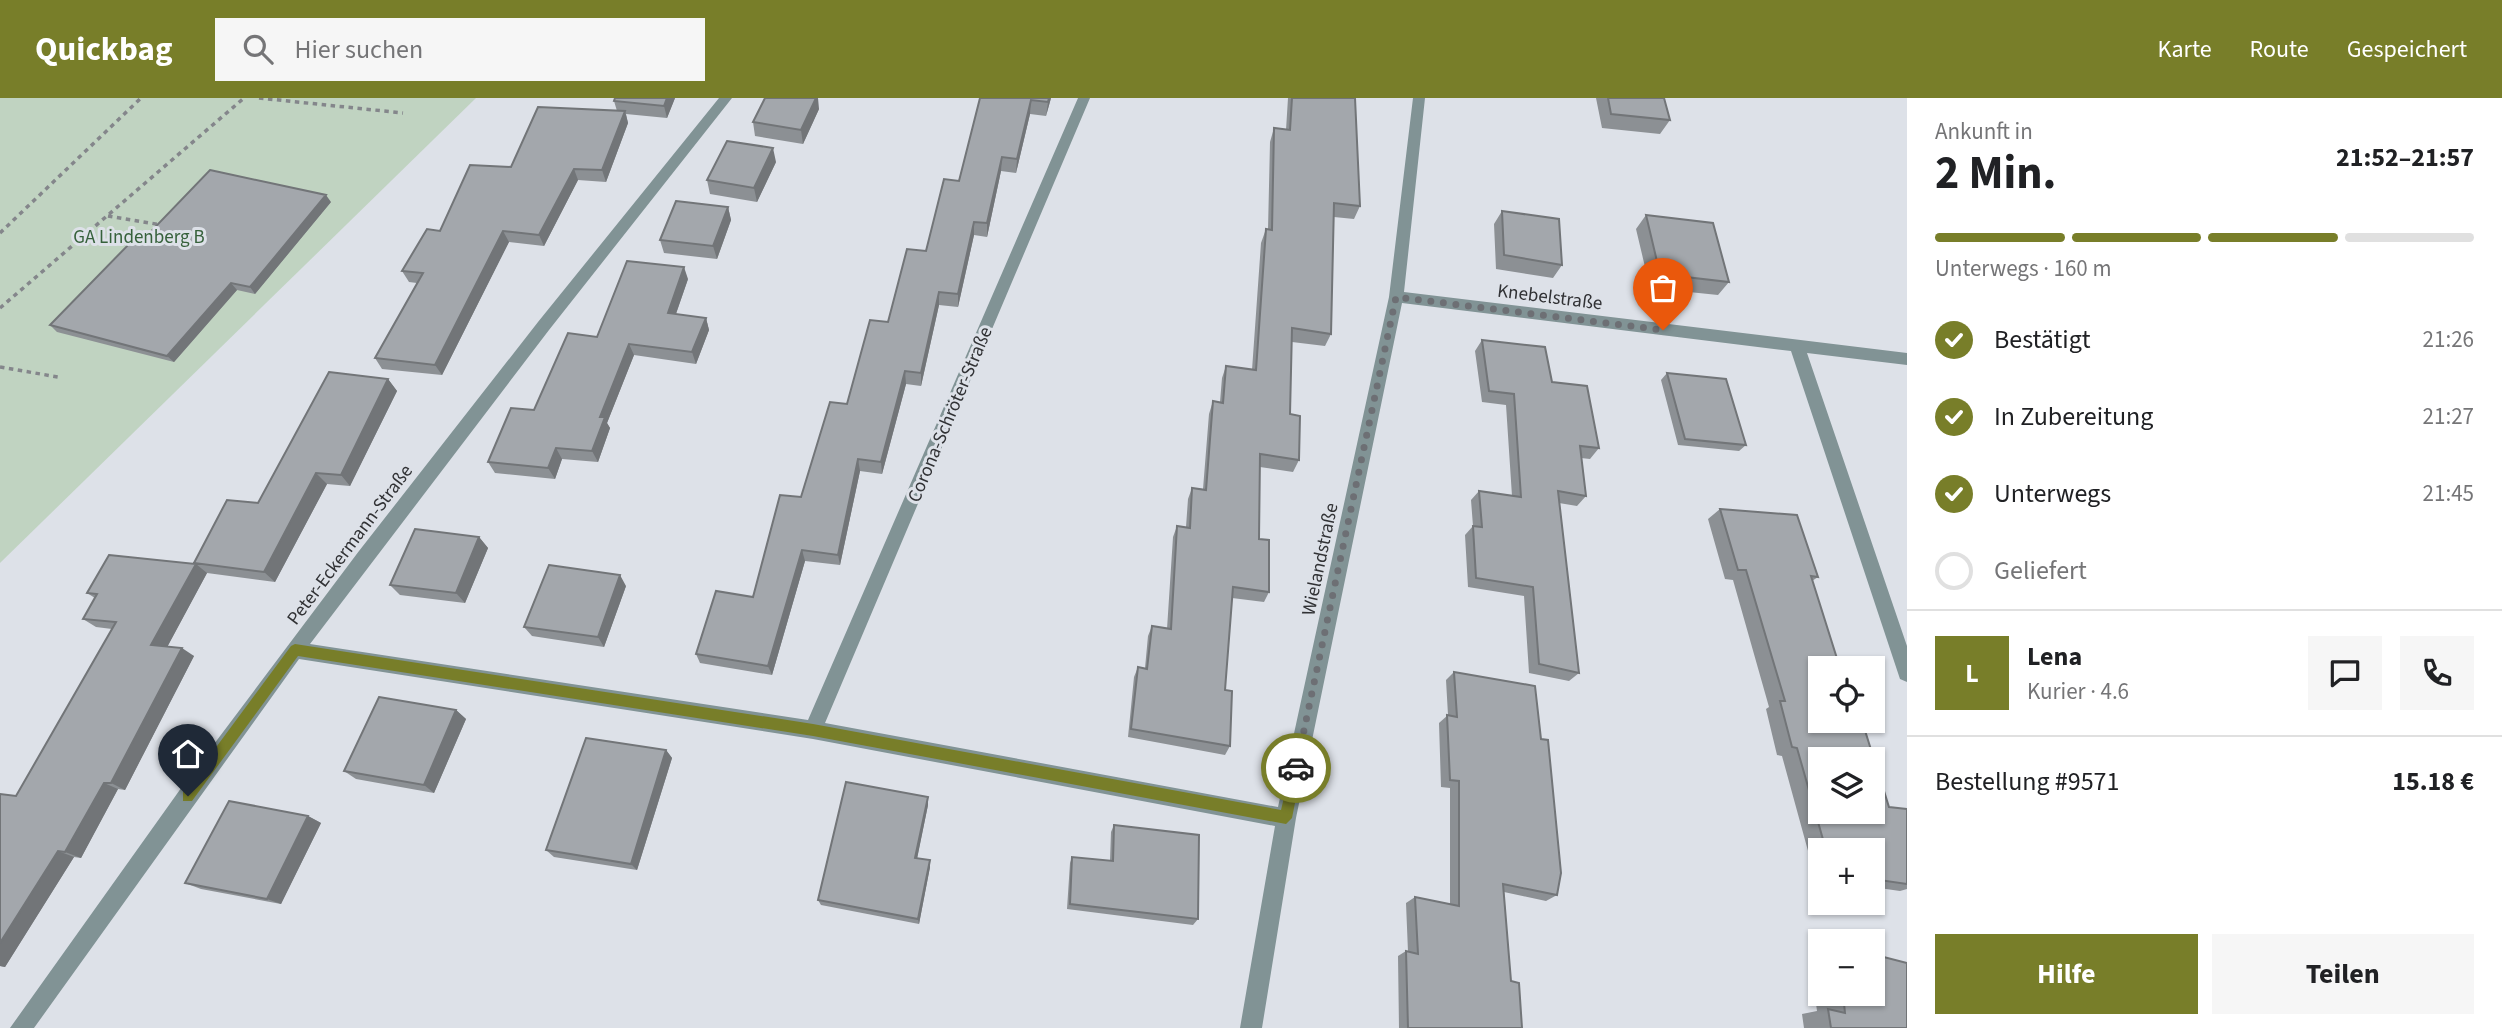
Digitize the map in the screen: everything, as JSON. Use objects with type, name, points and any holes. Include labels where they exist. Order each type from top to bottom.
[{"type":"street","name":"Peter-Eckermann-Straße","points":[[22,1028],[111,901],[295,650],[581,275],[726,98]]},
{"type":"street","name":"Corona-Schröter-Straße","points":[[813,730],[1084,98]]},
{"type":"street","name":"Wielandstraße","points":[[1251,1028],[1286,818],[1396,297],[1419,98]]},
{"type":"street","name":"Knebelstraße","points":[[1396,297],[1907,359]]},
{"type":"street","points":[[1797,346],[1907,673]]},
{"type":"street","points":[[295,650],[813,730],[1286,818]]},
{"type":"path","points":[[0,233],[141,98]]},
{"type":"path","points":[[0,308],[244,98]]},
{"type":"path","points":[[258,98],[402,113]]},
{"type":"path","points":[[107,216],[163,226]]},
{"type":"path","points":[[0,367],[58,377]]},
{"type":"green space","name":"GA Lindenberg B","points":[[0,98],[476,98],[0,563]]},
{"type":"building","points":[[615,98],[667,98],[664,106],[614,101]]},
{"type":"building","points":[[765,98],[816,98],[801,130],[753,122]]},
{"type":"building","points":[[980,98],[1049,98],[1048,102],[1031,100],[1017,159],[1002,157],[987,223],[974,222],[958,294],[939,292],[921,373],[905,371],[881,462],[858,459],[838,555],[802,550],[768,666],[696,654],[716,591],[753,597],[780,495],[801,497],[830,402],[847,404],[870,320],[888,322],[907,249],[926,251],[944,179],[959,181]]},
{"type":"building","points":[[1292,98],[1355,98],[1360,206],[1334,203],[1331,334],[1292,328],[1290,414],[1300,416],[1299,460],[1260,454],[1259,539],[1269,540],[1269,592],[1233,587],[1225,690],[1232,691],[1230,746],[1131,729],[1138,667],[1147,669],[1152,626],[1171,629],[1177,526],[1190,528],[1192,488],[1206,490],[1213,401],[1223,403],[1226,366],[1256,370],[1266,229],[1272,230],[1274,128],[1290,130]]},
{"type":"building","points":[[1608,98],[1664,98],[1670,120],[1611,114]]},
{"type":"building","points":[[538,107],[625,111],[602,170],[574,169],[539,235],[503,231],[435,365],[375,358],[423,273],[402,271],[427,229],[440,231],[470,165],[511,167]]},
{"type":"building","points":[[727,141],[773,148],[754,188],[707,180]]},
{"type":"building","points":[[210,170],[326,195],[250,287],[231,283],[167,356],[50,325],[131,242],[139,244]]},
{"type":"building","points":[[676,201],[728,207],[713,246],[660,240]]},
{"type":"building","points":[[1502,211],[1559,219],[1562,265],[1504,255]]},
{"type":"building","points":[[1646,215],[1713,223],[1729,282],[1660,274]]},
{"type":"building","points":[[627,261],[684,267],[668,313],[706,318],[692,352],[629,344],[600,417],[605,417],[592,451],[556,448],[548,468],[488,462],[511,408],[534,410],[568,333],[597,337]]},
{"type":"building","points":[[1482,340],[1545,347],[1552,382],[1587,386],[1599,448],[1580,446],[1586,496],[1558,491],[1579,673],[1539,664],[1533,587],[1476,578],[1473,526],[1482,527],[1479,491],[1521,497],[1514,394],[1489,391]]},
{"type":"building","points":[[329,372],[388,379],[341,475],[316,473],[264,572],[194,563],[227,500],[258,503]]},
{"type":"building","points":[[1667,373],[1726,379],[1746,445],[1685,439]]},
{"type":"building","points":[[1720,509],[1797,515],[1818,577],[1811,576],[1836,656],[1808,656],[1808,733],[1866,733],[1870,747],[1808,747],[1808,787],[1797,748],[1792,747],[1780,701],[1785,701],[1746,570],[1738,570]]},
{"type":"building","points":[[415,529],[479,537],[456,593],[390,585]]},
{"type":"building","points":[[109,555],[196,564],[151,645],[182,648],[111,783],[104,783],[65,852],[58,851],[0,943],[0,794],[16,796],[116,622],[83,619],[97,594],[87,593]]},
{"type":"building","points":[[549,565],[620,575],[598,637],[524,627]]},
{"type":"building","points":[[1454,672],[1535,686],[1541,739],[1548,740],[1561,873],[1557,895],[1503,884],[1511,981],[1519,983],[1522,1028],[1408,1028],[1406,951],[1418,954],[1415,897],[1459,906],[1459,781],[1450,780],[1447,715],[1457,717]]},
{"type":"building","points":[[379,697],[456,710],[424,785],[344,771]]},
{"type":"building","points":[[586,738],[666,750],[631,864],[546,850]]},
{"type":"building","points":[[846,782],[928,797],[915,858],[930,860],[918,919],[818,900]]},
{"type":"building","points":[[1885,794],[1889,807],[1907,809],[1907,884],[1885,881],[1885,838],[1823,838],[1819,824],[1885,824]]},
{"type":"building","points":[[229,801],[308,816],[267,899],[185,883]]},
{"type":"building","points":[[1114,825],[1199,835],[1198,919],[1070,904],[1072,857],[1113,861]]},
{"type":"building","points":[[1885,957],[1907,963],[1907,1028],[1831,1028],[1828,1009],[1845,1013],[1844,1006],[1885,1006]]},
{"type":"way so far","points":[[1296,768],[1396,297],[1663,330]]},
{"type":"route","points":[[188,796],[295,650],[813,730],[1286,818],[1296,768]]}]
